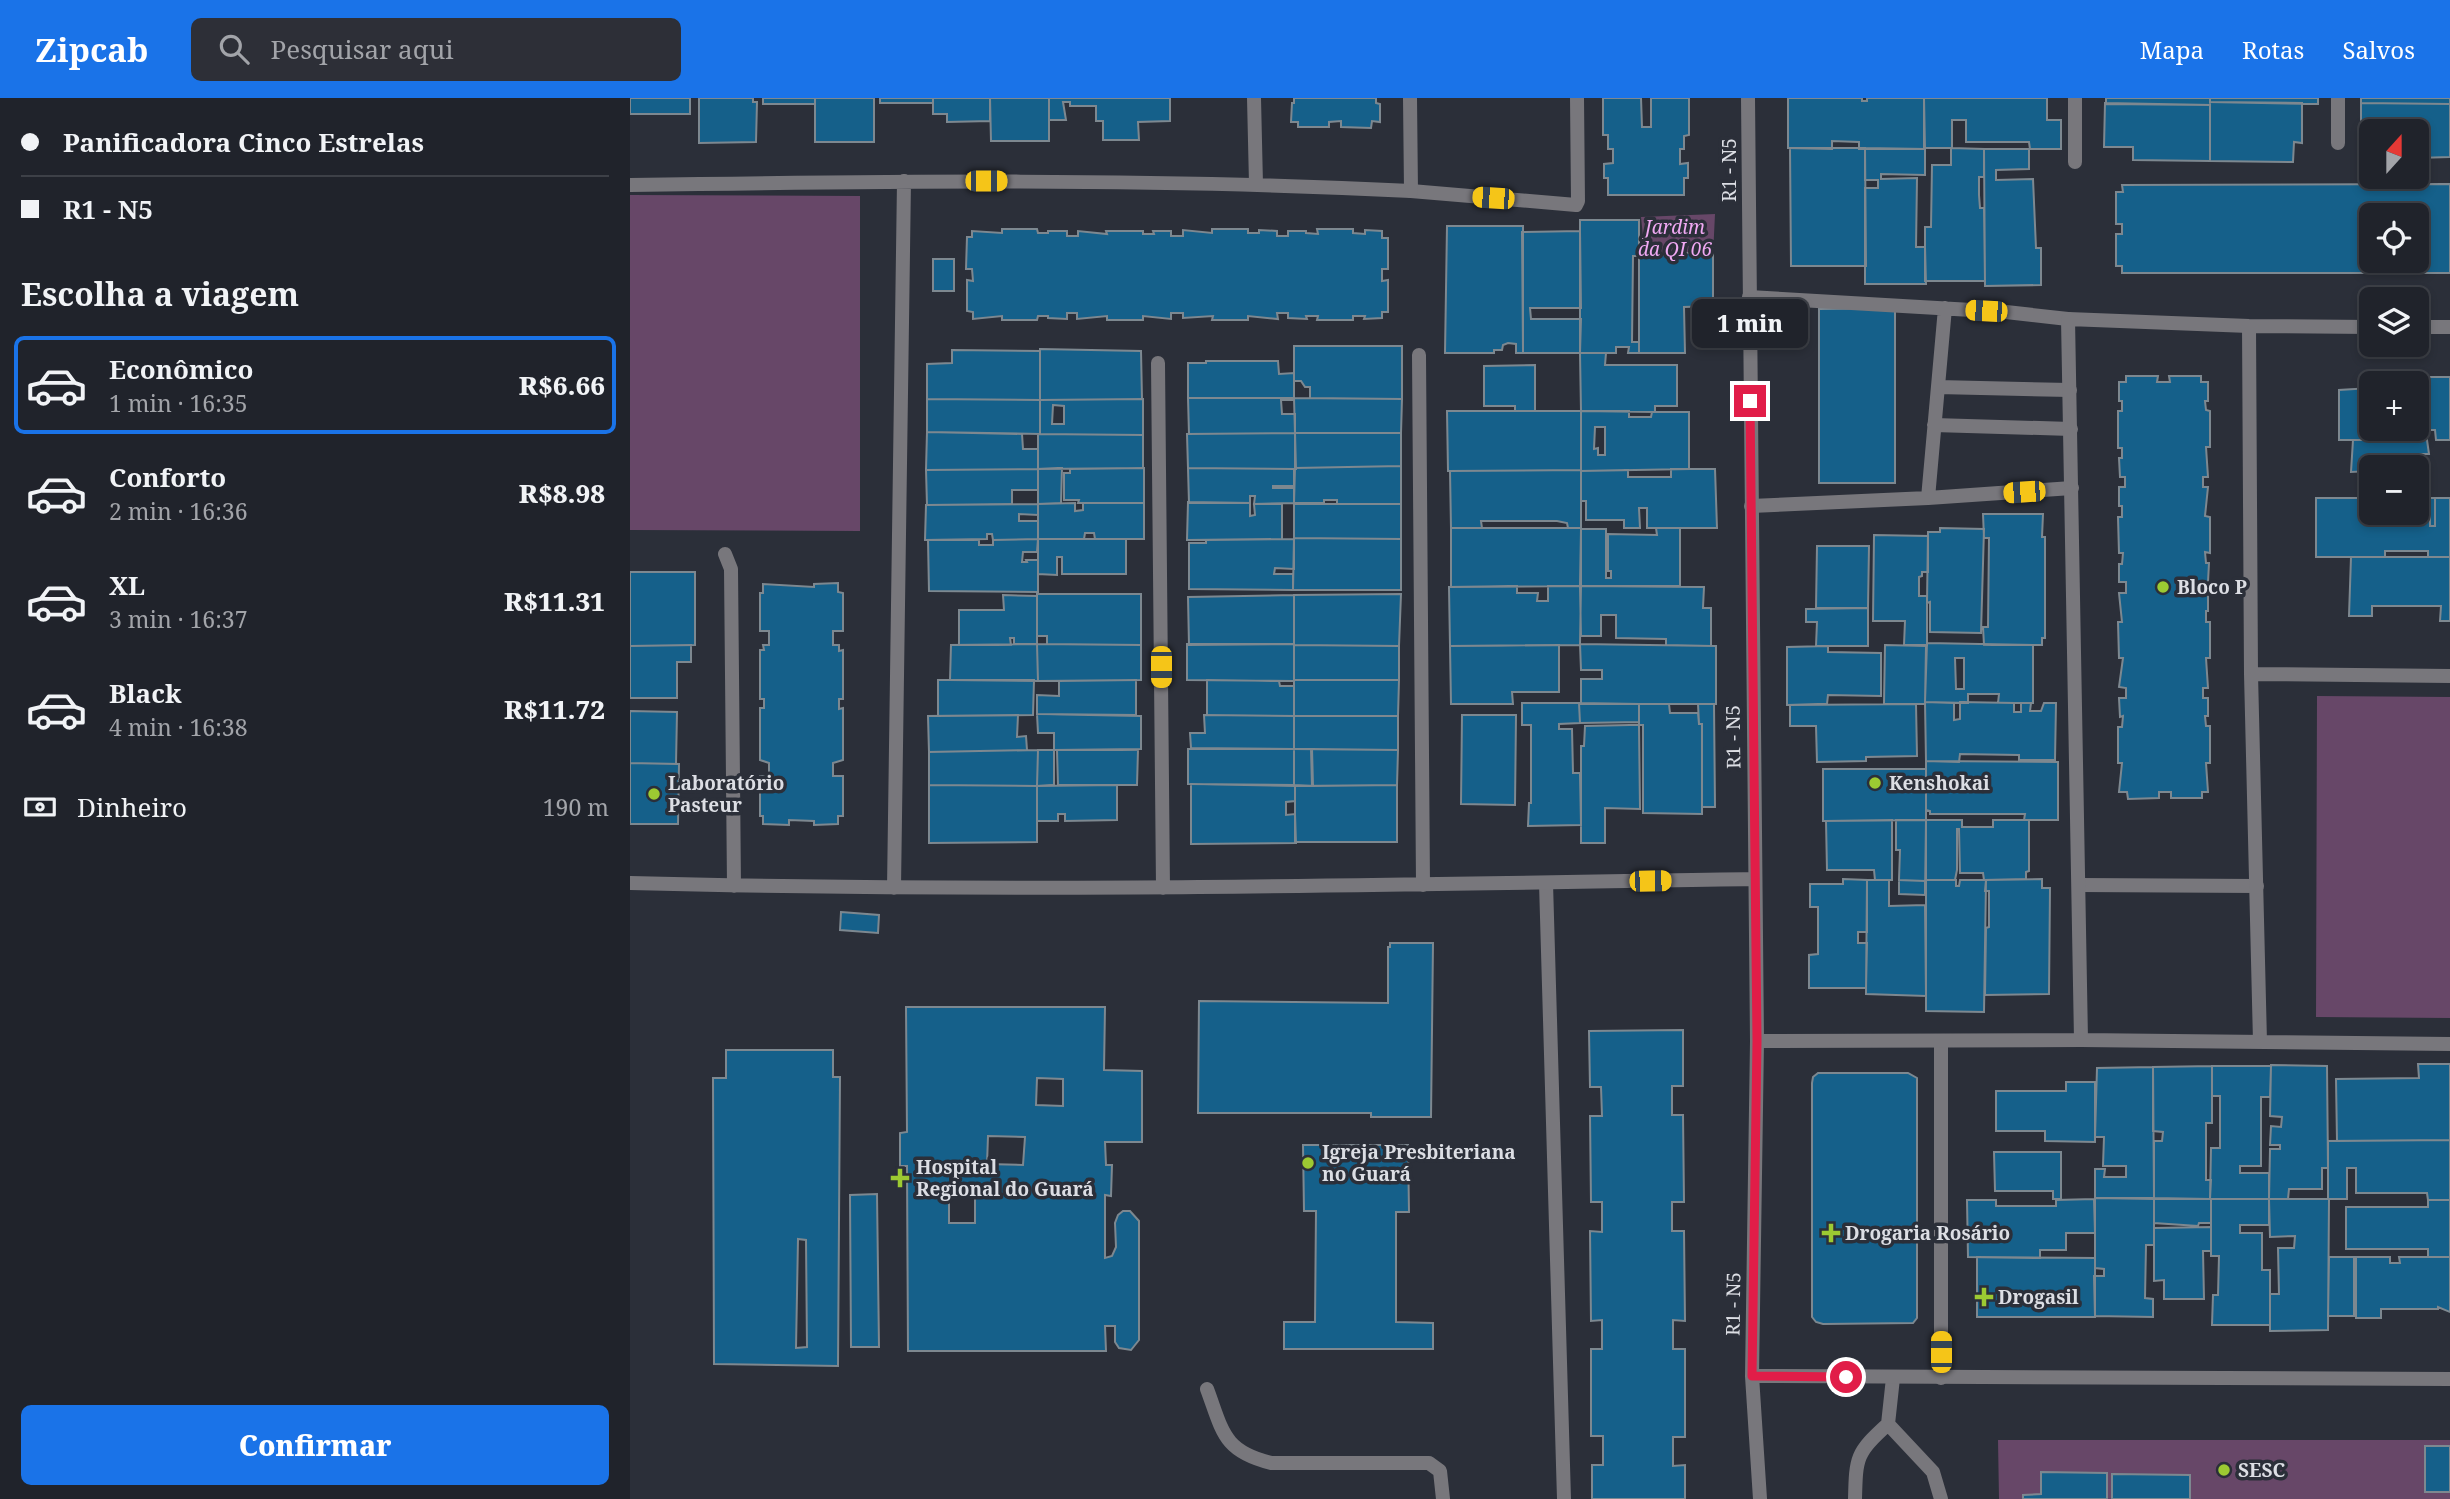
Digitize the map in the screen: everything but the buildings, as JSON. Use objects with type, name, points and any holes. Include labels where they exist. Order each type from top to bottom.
[{"type":"street","points":[[1254,98],[1256,184]]},
{"type":"street","points":[[1410,98],[1411,191]]},
{"type":"street","points":[[630,185],[904,181],[1256,184],[1411,191],[1576,205],[1577,98]]},
{"type":"street","name":"R1 - N5","points":[[1748,98],[1757,1041],[1752,1376],[1760,1499]]},
{"type":"street","points":[[2075,98],[2075,162]]},
{"type":"street","points":[[2338,98],[2338,143]]},
{"type":"street","points":[[894,888],[904,181]]},
{"type":"street","points":[[1749,297],[1945,308],[2068,319],[2359,327]]},
{"type":"street","points":[[1928,498],[1945,308]]},
{"type":"street","points":[[2068,319],[2081,1040]]},
{"type":"street","points":[[2249,326],[2251,674],[2260,1042]]},
{"type":"street","points":[[2429,327],[2450,327]]},
{"type":"street","points":[[1419,355],[1423,885]]},
{"type":"street","points":[[1158,363],[1163,888]]},
{"type":"street","points":[[1938,387],[2070,390]]},
{"type":"street","points":[[1934,425],[2071,429]]},
{"type":"street","points":[[1751,506],[2072,488]]},
{"type":"street","points":[[725,554],[731,569],[734,886]]},
{"type":"street","points":[[2251,674],[2450,676]]},
{"type":"street","points":[[630,883],[894,888],[1163,888],[1754,880]]},
{"type":"street","points":[[1546,883],[1564,1499]]},
{"type":"street","points":[[2080,885],[2257,886]]},
{"type":"street","points":[[1757,1041],[2081,1040],[2450,1044]]},
{"type":"street","points":[[1941,1041],[1941,1378]]},
{"type":"street","points":[[1752,1376],[2450,1379]]},
{"type":"street","points":[[1855,1499],[1859,1454],[1888,1424],[1893,1378]]},
{"type":"street","points":[[1207,1390],[1223,1432],[1234,1448],[1250,1458],[1271,1463],[1429,1463],[1440,1471],[1443,1499]]},
{"type":"street","points":[[1888,1424],[1933,1472],[1941,1499]]},
{"type":"green space","points":[[630,195],[860,196],[860,531],[630,530]]},
{"type":"green space","name":"Jardim da QI 06","points":[[1715,214],[1713,256],[1646,265],[1641,217]]},
{"type":"green space","points":[[2317,696],[2450,697],[2450,1018],[2316,1017]]},
{"type":"green space","name":"SESC","points":[[1998,1440],[2450,1440],[2450,1499],[1999,1499]]},
{"type":"place","name":"Bloco P","points":[[2163,587]]},
{"type":"place","name":"Kenshokai","points":[[1875,783]]},
{"type":"place","name":"Laboratório Pasteur","points":[[654,794]]},
{"type":"place","name":"Igreja Presbiteriana no Guará","points":[[1308,1163]]},
{"type":"place","name":"Hospital Regional do Guará","points":[[900,1178]]},
{"type":"place","name":"Drogaria Rosário","points":[[1831,1233]]},
{"type":"place","name":"Drogasil","points":[[1984,1297]]},
{"type":"place","name":"SESC","points":[[2224,1470]]},
{"type":"route","points":[[1750,401],[1757,1041],[1752,1376],[1846,1377]]}]
